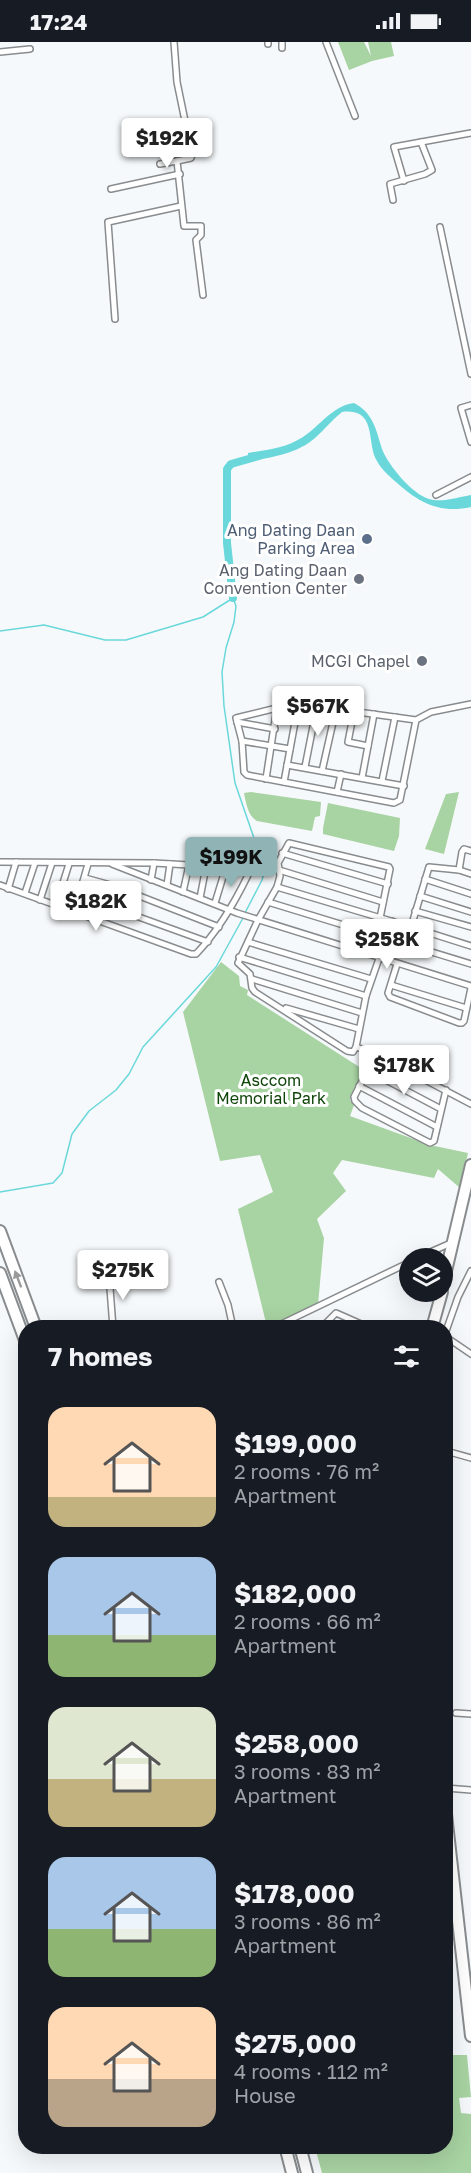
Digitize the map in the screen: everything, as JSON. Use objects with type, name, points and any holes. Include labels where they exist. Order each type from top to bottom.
[{"type":"highway","points":[[452,1248],[471,1165]]},
{"type":"highway","points":[[0,1232],[33,1320]]},
{"type":"highway","points":[[0,1273],[18,1321]]},
{"type":"highway","points":[[434,1320],[439,1302]]},
{"type":"highway","points":[[453,1866],[468,1977],[471,2036]]},
{"type":"highway","points":[[287,2154],[292,2173]]},
{"type":"highway","points":[[302,2154],[307,2173]]},
{"type":"street","points":[[160,164],[191,158],[177,82],[174,42]]},
{"type":"street","points":[[326,42],[355,116]]},
{"type":"street","points":[[0,52],[30,49]]},
{"type":"street","points":[[138,149],[186,129]]},
{"type":"street","points":[[404,181],[394,147],[471,133]]},
{"type":"street","points":[[393,200],[390,184],[432,170],[421,142]]},
{"type":"street","points":[[177,161],[184,226],[201,226],[202,234],[196,240],[203,295]]},
{"type":"street","points":[[111,189],[180,174]]},
{"type":"street","points":[[115,319],[108,222],[181,206]]},
{"type":"street","points":[[440,227],[471,374]]},
{"type":"street","points":[[471,405],[461,408],[471,442]]},
{"type":"street","points":[[436,495],[471,477]]},
{"type":"street","points":[[416,720],[404,786],[400,800],[394,803],[245,774],[242,741],[236,718],[290,705],[317,706],[416,720],[431,712],[471,704]]},
{"type":"street","points":[[284,782],[298,706]]},
{"type":"street","points":[[305,767],[317,706]]},
{"type":"street","points":[[266,779],[278,707]]},
{"type":"street","points":[[322,771],[336,709]]},
{"type":"street","points":[[354,711],[348,742],[368,746]]},
{"type":"street","points":[[362,778],[374,714]]},
{"type":"street","points":[[382,782],[395,717]]},
{"type":"street","points":[[237,722],[275,729]]},
{"type":"street","points":[[242,741],[290,749]]},
{"type":"street","points":[[287,765],[404,786]]},
{"type":"street","points":[[337,792],[341,774]]},
{"type":"street","points":[[380,918],[390,869],[386,866],[292,842],[287,843],[278,862],[277,887],[239,957],[238,963],[249,971],[255,992],[347,1052],[353,1052],[371,979],[392,921]]},
{"type":"street","points":[[459,870],[462,852],[464,849],[471,851]]},
{"type":"street","points":[[282,853],[388,884]]},
{"type":"street","points":[[0,862],[153,863],[243,868],[248,875],[234,911],[196,954],[0,885]]},
{"type":"street","points":[[8,889],[16,862]]},
{"type":"street","points":[[25,893],[35,863]]},
{"type":"street","points":[[40,900],[51,863]]},
{"type":"street","points":[[108,863],[249,917],[471,987],[464,1021],[459,1023],[390,997],[388,993],[397,964]]},
{"type":"street","points":[[151,880],[153,863]]},
{"type":"street","points":[[56,905],[69,864]]},
{"type":"street","points":[[74,912],[88,864]]},
{"type":"street","points":[[167,885],[170,864]]},
{"type":"street","points":[[183,892],[189,865]]},
{"type":"street","points":[[411,927],[431,866],[471,874]]},
{"type":"street","points":[[200,898],[206,867]]},
{"type":"street","points":[[215,903],[226,867]]},
{"type":"street","points":[[279,870],[384,902]]},
{"type":"street","points":[[85,878],[114,886],[219,927]]},
{"type":"street","points":[[425,879],[471,894]]},
{"type":"street","points":[[277,887],[471,946]]},
{"type":"street","points":[[78,895],[208,942]]},
{"type":"street","points":[[420,896],[471,912]]},
{"type":"street","points":[[268,902],[471,964]]},
{"type":"street","points":[[415,911],[471,927]]},
{"type":"street","points":[[248,942],[371,979]]},
{"type":"street","points":[[239,957],[366,996]]},
{"type":"street","points":[[252,979],[362,1012]]},
{"type":"street","points":[[391,985],[466,1008]]},
{"type":"street","points":[[281,1007],[359,1029]]},
{"type":"street","points":[[356,1047],[376,1054],[471,1104]]},
{"type":"street","points":[[376,1054],[353,1099],[362,1108],[430,1143],[434,1141],[446,1090]]},
{"type":"street","points":[[367,1070],[441,1109]]},
{"type":"street","points":[[359,1086],[437,1127]]},
{"type":"street","points":[[440,1248],[454,1242]]},
{"type":"street","points":[[290,1320],[399,1267]]},
{"type":"street","points":[[450,1320],[471,1271]]},
{"type":"street","points":[[109,1275],[112,1320]]},
{"type":"street","points":[[219,1282],[231,1320]]},
{"type":"street","points":[[329,1320],[336,1313],[348,1320]]},
{"type":"street","points":[[453,1342],[471,1354]]},
{"type":"street","points":[[453,1453],[471,1458]]},
{"type":"street","points":[[456,1713],[471,1714]]},
{"type":"street","points":[[453,1789],[471,1790]]},
{"type":"green space","points":[[338,42],[364,42],[371,56],[368,42],[391,42],[394,56],[349,70]]},
{"type":"green space","points":[[251,792],[321,802],[320,816],[315,817],[312,831],[257,821],[249,813],[244,793]]},
{"type":"green space","points":[[459,792],[444,854],[425,849],[446,794]]},
{"type":"green space","points":[[328,803],[400,818],[399,836],[394,851],[323,834]]},
{"type":"green space","name":"Asccom Memorial Park","points":[[221,962],[239,976],[240,986],[248,990],[247,995],[364,1070],[350,1100],[354,1105],[350,1116],[430,1145],[468,1153],[460,1188],[438,1169],[434,1178],[342,1160],[333,1173],[346,1191],[317,1219],[324,1238],[318,1305],[285,1320],[265,1320],[238,1209],[273,1192],[260,1155],[220,1161],[183,1012]]},
{"type":"green space","points":[[453,2055],[467,2055],[471,2097],[459,2098],[461,2113],[471,2114],[471,2173],[322,2173],[317,2154],[453,2154]]},
{"type":"water","points":[[354,403],[370,417],[385,456],[408,485],[422,496],[434,500],[471,495],[471,507],[449,509],[430,505],[404,489],[379,464],[374,454],[366,421],[361,415],[353,412],[342,412],[315,438],[300,448],[248,462],[248,453],[276,448],[297,441],[339,408]]},
{"type":"waterway","points":[[233,598],[227,543],[227,469],[231,464],[259,456]]},
{"type":"waterway","points":[[0,631],[44,625],[105,640],[126,640],[203,617],[233,598],[236,606],[234,622],[222,672],[224,706],[235,783],[265,870],[245,913]]},
{"type":"waterway","points":[[0,1192],[53,1183],[62,1173],[72,1134],[89,1111],[116,1090],[129,1074],[143,1047],[216,967],[243,918]]},
{"type":"place","name":"Ang Dating Daan Parking Area","points":[[367,539]]},
{"type":"place","name":"Ang Dating Daan Convention Center","points":[[359,579]]},
{"type":"place","name":"MCGI Chapel","points":[[422,661]]}]
